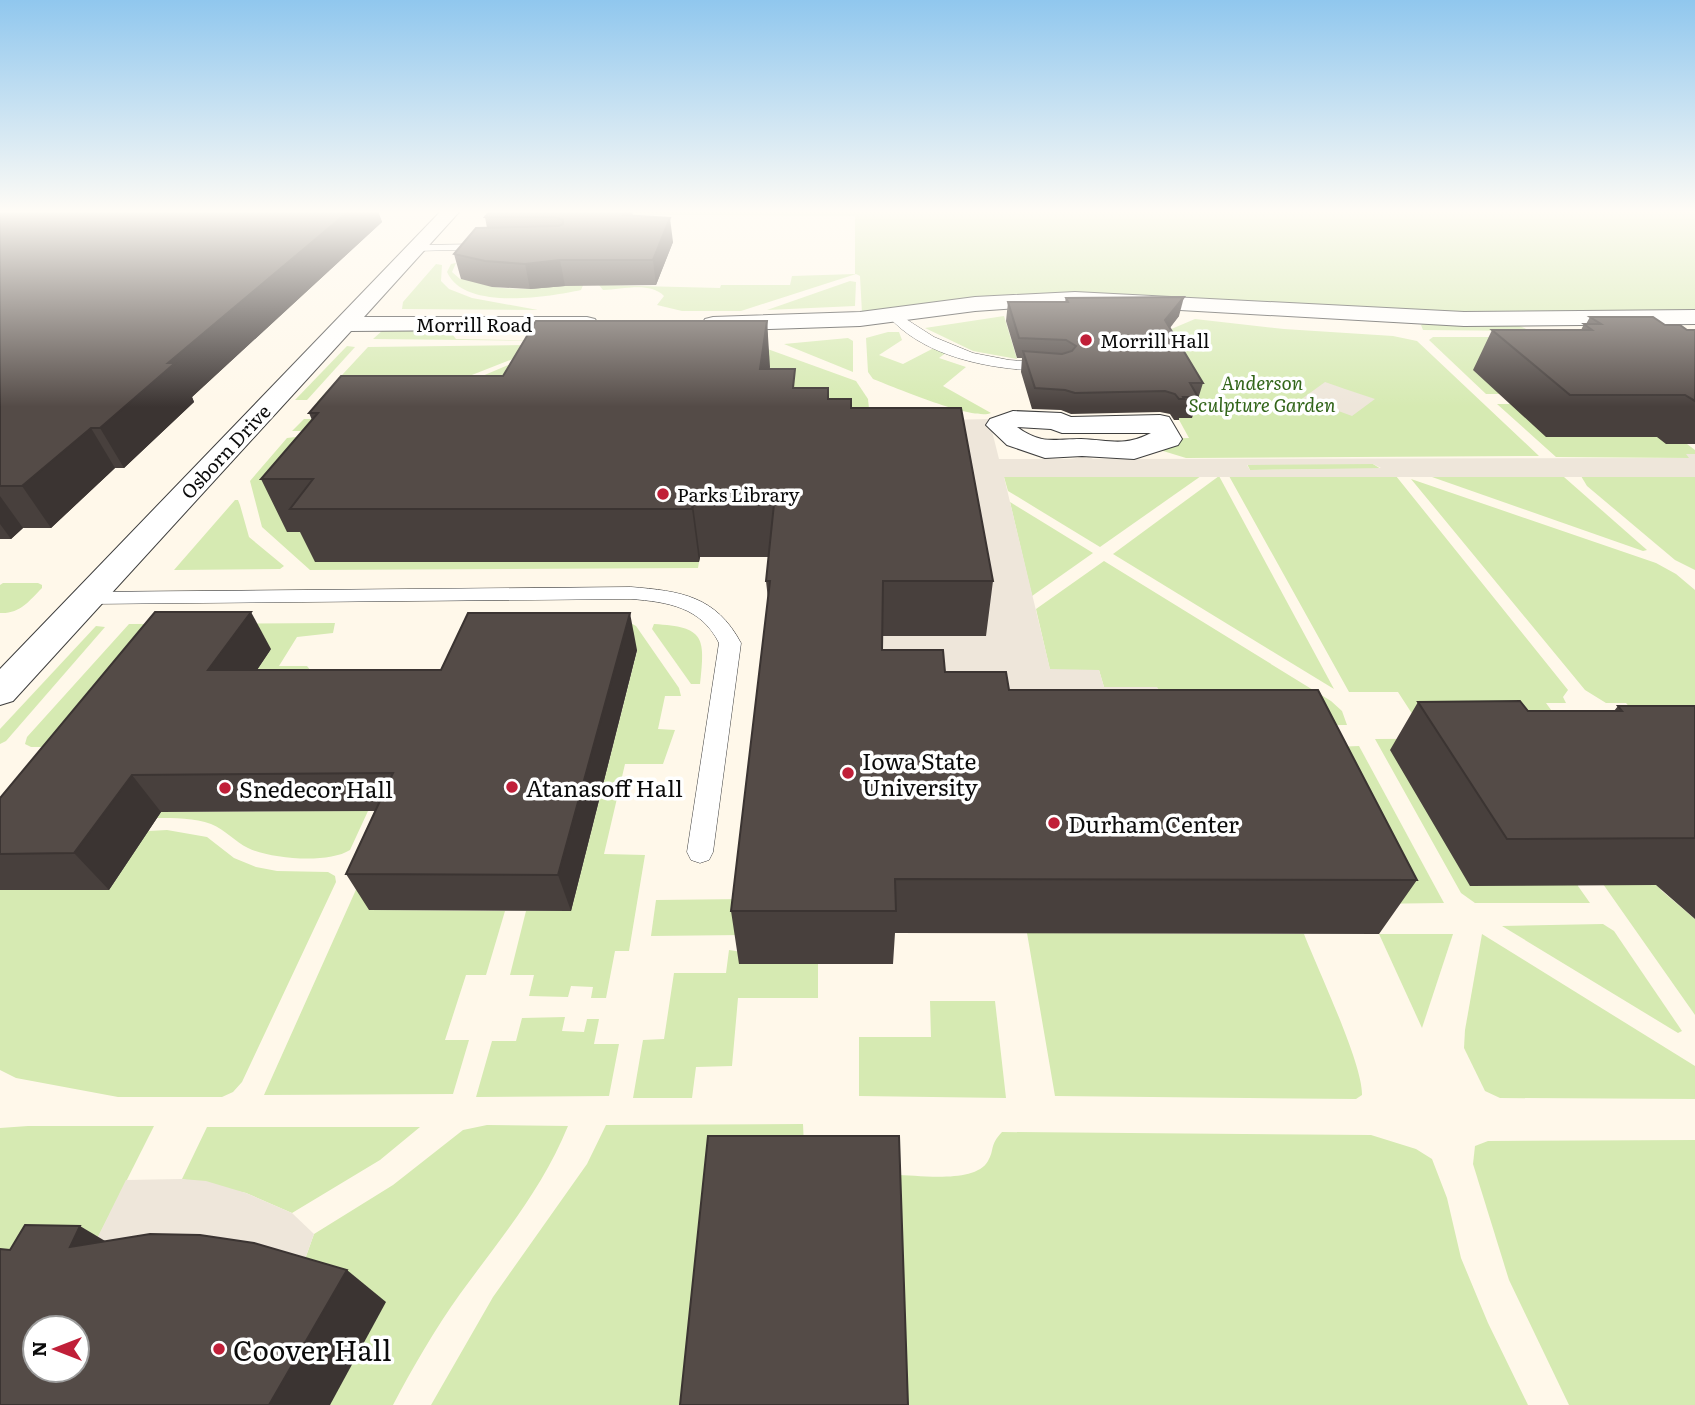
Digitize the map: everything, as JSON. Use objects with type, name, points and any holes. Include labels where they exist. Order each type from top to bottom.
[{"type":"street","name":"Osborn Drive","points":[[0,692],[389,277]]},
{"type":"street","points":[[685,324],[799,323],[895,316],[975,304],[1075,298],[1464,319],[1695,317]]},
{"type":"street","name":"Morrill Road","points":[[344,324],[605,324]]},
{"type":"street","points":[[1021,419],[1061,421],[1062,425],[1160,423],[1168,439],[1159,439],[1150,447],[1106,452],[1095,449],[1073,447],[1056,451],[1035,447],[1010,436],[999,425],[1021,419]]},
{"type":"lane","points":[[895,316],[929,340],[1003,366],[1063,368]]},
{"type":"lane","points":[[88,598],[631,593],[662,595],[692,603],[722,623],[730,643],[700,852]]},
{"type":"green space","points":[[425,277],[441,277],[441,281],[449,289],[472,298],[538,310],[402,309],[403,302]]},
{"type":"green space","points":[[450,277],[503,288],[584,283],[581,290],[529,298],[488,297],[470,292],[456,284]]},
{"type":"green space","points":[[792,277],[848,277],[741,311],[682,311],[657,305],[664,296],[658,291],[635,287],[603,290],[599,285],[720,288],[721,285],[790,285]]},
{"type":"green space","points":[[860,277],[1695,277],[1695,317],[1662,319],[1181,303],[862,313]]},
{"type":"green space","points":[[850,281],[856,282],[855,306],[767,310]]},
{"type":"green space","points":[[1004,316],[1017,359],[973,351],[925,328]]},
{"type":"green space","name":"Anderson Sculpture Garden","points":[[1195,319],[1284,329],[1393,336],[1417,341],[1539,456],[1186,458],[1150,447],[1159,439],[1189,438],[1178,418],[1169,330]]},
{"type":"green space","points":[[1427,322],[1517,325],[1531,331],[1423,330],[1421,325]]},
{"type":"green space","points":[[447,328],[456,339],[555,341],[373,339],[383,330]]},
{"type":"green space","points":[[899,332],[902,340],[879,355],[903,364],[932,349],[947,352],[939,358],[966,367],[943,386],[991,413],[982,414],[951,408],[873,379],[868,372],[866,338]]},
{"type":"green space","points":[[1433,337],[1547,337],[1499,394],[1486,394],[1429,340]]},
{"type":"green space","points":[[848,338],[853,341],[853,372],[784,344]]},
{"type":"green space","points":[[527,345],[523,355],[393,406],[306,431],[292,431],[304,419],[311,419],[336,402],[317,402],[368,347]]},
{"type":"green space","points":[[347,346],[355,347],[307,400],[295,400]]},
{"type":"green space","points":[[759,346],[856,381],[868,399],[870,418],[672,367]]},
{"type":"green space","points":[[549,348],[287,531],[336,532],[316,562],[699,562],[698,568],[310,570],[262,527],[250,481],[287,438],[304,436],[468,382]]},
{"type":"green space","points":[[1497,404],[1510,404],[1653,433],[1687,444],[1695,450],[1695,454],[1687,454],[1690,458],[1556,457]]},
{"type":"green space","points":[[1247,464],[1373,464],[1381,469],[1250,470]]},
{"type":"green space","points":[[1201,476],[1100,547],[1008,491],[1004,477]]},
{"type":"green space","points":[[1219,476],[1334,689],[1113,554]]},
{"type":"green space","points":[[1229,476],[1396,476],[1568,690],[1563,697],[1566,703],[1546,703],[1562,725],[1420,726],[1398,692],[1349,692]]},
{"type":"green space","points":[[1581,476],[1695,477],[1695,570],[1675,560],[1587,486]]},
{"type":"green space","points":[[1432,477],[1564,477],[1647,550],[1643,551]]},
{"type":"green space","points":[[1411,479],[1656,563],[1676,574],[1695,590],[1695,725],[1641,720],[1626,703],[1606,703],[1585,690]]},
{"type":"green space","points":[[235,500],[238,500],[240,505],[249,537],[284,566],[280,569],[174,570]]},
{"type":"green space","points":[[1010,502],[1093,553],[1032,596]]},
{"type":"green space","points":[[1104,561],[1331,701],[1342,711],[1347,725],[1223,726],[1164,708],[1157,687],[1104,687],[1099,670],[1050,670],[1036,609]]},
{"type":"green space","points":[[38,583],[42,588],[19,609],[0,613],[0,585]]},
{"type":"green space","points":[[623,619],[636,626],[679,688],[681,696],[665,696],[658,729],[675,730],[663,764],[625,764],[604,854],[645,855],[629,951],[615,951],[606,998],[591,998],[593,987],[571,986],[568,997],[529,996],[534,975],[510,975],[526,911],[571,911],[637,651]]},
{"type":"green space","points":[[335,623],[333,633],[297,637],[279,666],[307,666],[311,671],[232,707],[271,649],[103,747],[31,747],[25,744],[27,737],[129,624]]},
{"type":"green space","points":[[654,624],[683,628],[698,638],[702,655],[700,684],[691,684],[652,629]]},
{"type":"green space","points":[[96,626],[105,627],[6,741],[0,744],[0,729]]},
{"type":"green space","points":[[1567,738],[1578,886],[1590,903],[1475,903],[1461,893],[1375,739]]},
{"type":"green space","points":[[1359,746],[1444,903],[1365,904],[1309,748]]},
{"type":"green space","points":[[368,811],[350,850],[314,858],[258,852],[205,822],[157,818],[161,812]]},
{"type":"green space","points":[[167,830],[207,837],[234,858],[256,867],[277,871],[328,872],[335,876],[336,882],[242,1082],[233,1092],[222,1097],[118,1097],[16,1078],[0,1070],[0,890],[109,890],[148,831]]},
{"type":"green space","points":[[363,874],[369,910],[505,911],[486,975],[466,975],[445,1040],[469,1040],[453,1094],[264,1095]]},
{"type":"green space","points":[[1596,874],[1650,874],[1662,891],[1695,919],[1695,1015]]},
{"type":"green space","points":[[745,899],[742,935],[651,936],[656,900]]},
{"type":"green space","points":[[1603,924],[1614,931],[1682,1031],[1678,1033],[1502,926]]},
{"type":"green space","points":[[1027,933],[1304,934],[1348,1039],[1362,1095],[1356,1099],[1055,1096]]},
{"type":"green space","points":[[1379,934],[1453,934],[1422,1028]]},
{"type":"green space","points":[[1482,934],[1695,1066],[1695,1099],[1500,1098],[1485,1091],[1464,1048]]},
{"type":"green space","points":[[729,950],[818,964],[818,998],[738,998],[732,1066],[696,1067],[692,1098],[633,1098],[643,1040],[664,1039],[674,973],[726,973]]},
{"type":"green space","points":[[930,1001],[995,1001],[1006,1098],[859,1096],[859,1037],[931,1037]]},
{"type":"green space","points":[[565,1017],[562,1031],[584,1032],[587,1019],[599,1019],[594,1044],[619,1044],[609,1096],[476,1097],[492,1041],[516,1041],[522,1018]]},
{"type":"green space","points":[[803,1124],[804,1146],[696,1405],[431,1405],[493,1297],[587,1164],[606,1125]]},
{"type":"green space","points":[[487,1125],[568,1126],[533,1193],[442,1321],[393,1405],[330,1405],[299,1276],[314,1234],[393,1185],[463,1130]]},
{"type":"green space","points":[[154,1126],[87,1259],[0,1280],[0,1128]]},
{"type":"green space","points":[[207,1127],[420,1127],[380,1160],[292,1213],[246,1193],[182,1179]]},
{"type":"green space","points":[[1002,1132],[1371,1135],[1416,1149],[1432,1159],[1447,1198],[1461,1258],[1488,1323],[1528,1405],[902,1405],[895,1175],[946,1177],[971,1173],[988,1161],[995,1141]]},
{"type":"green space","points":[[1695,1140],[1695,1405],[1569,1405],[1509,1280],[1473,1164],[1475,1146],[1488,1141]]},
{"type":"shaded area","points":[[1325,382],[1375,399],[1352,416],[1303,398]]},
{"type":"shaded area","points":[[989,419],[999,459],[1071,459],[1087,456],[1093,459],[1689,458],[1686,454],[1695,454],[1695,477],[1004,477],[1050,669],[1099,670],[1104,687],[1157,687],[1164,708],[1231,746],[770,636],[947,420]],"holes":[[[1373,464],[1381,468],[1250,470],[1247,465]]]},
{"type":"shaded area","points":[[126,1180],[206,1181],[246,1193],[292,1213],[314,1234],[299,1276],[87,1259]]},
{"type":"building","points":[[0,277],[271,277],[168,363],[175,363],[100,428],[91,428],[22,486],[0,486]]},
{"type":"building","points":[[1184,297],[1165,320],[1203,383],[1190,383],[1198,397],[1183,397],[1184,399],[1165,391],[1075,393],[1035,388],[1023,351],[1062,354],[1072,351],[1076,346],[1066,340],[1019,338],[1008,302],[1068,302],[1066,298]]},
{"type":"building","points":[[1590,317],[1653,317],[1665,325],[1680,325],[1687,330],[1695,330],[1695,401],[1685,395],[1570,395],[1492,330],[1592,330],[1584,324],[1601,324]]},
{"type":"building","points":[[536,321],[767,321],[760,369],[795,369],[793,388],[828,388],[828,399],[851,399],[851,408],[961,408],[993,581],[883,581],[882,650],[943,650],[945,672],[1006,672],[1009,690],[1318,690],[1417,880],[895,879],[896,911],[731,911],[770,581],[766,581],[774,504],[693,504],[692,509],[290,509],[313,479],[261,479],[318,413],[309,413],[341,376],[503,376]]},
{"type":"building","points":[[155,612],[251,612],[208,670],[441,670],[468,613],[630,613],[558,875],[346,874],[393,773],[132,775],[74,853],[0,854],[0,798]]},
{"type":"building","points":[[1520,701],[1528,711],[1622,711],[1618,706],[1695,706],[1695,838],[1507,839],[1418,702]]},
{"type":"building","points":[[708,1136],[899,1136],[908,1405],[680,1405]]},
{"type":"building","name":"Coover Hall","points":[[25,1225],[80,1226],[70,1247],[150,1234],[200,1235],[254,1243],[347,1270],[269,1405],[0,1405],[0,1249],[10,1250]]},
{"type":"place","name":"Morrill Hall","points":[[1086,340]]},
{"type":"place","name":"Parks Library","points":[[663,494]]},
{"type":"place","name":"Iowa State University","points":[[848,773]]},
{"type":"place","name":"Atanasoff Hall","points":[[512,787]]},
{"type":"place","name":"Snedecor Hall","points":[[225,788]]},
{"type":"place","name":"Durham Center","points":[[1054,823]]},
{"type":"place","name":"Coover Hall","points":[[219,1349]]}]
